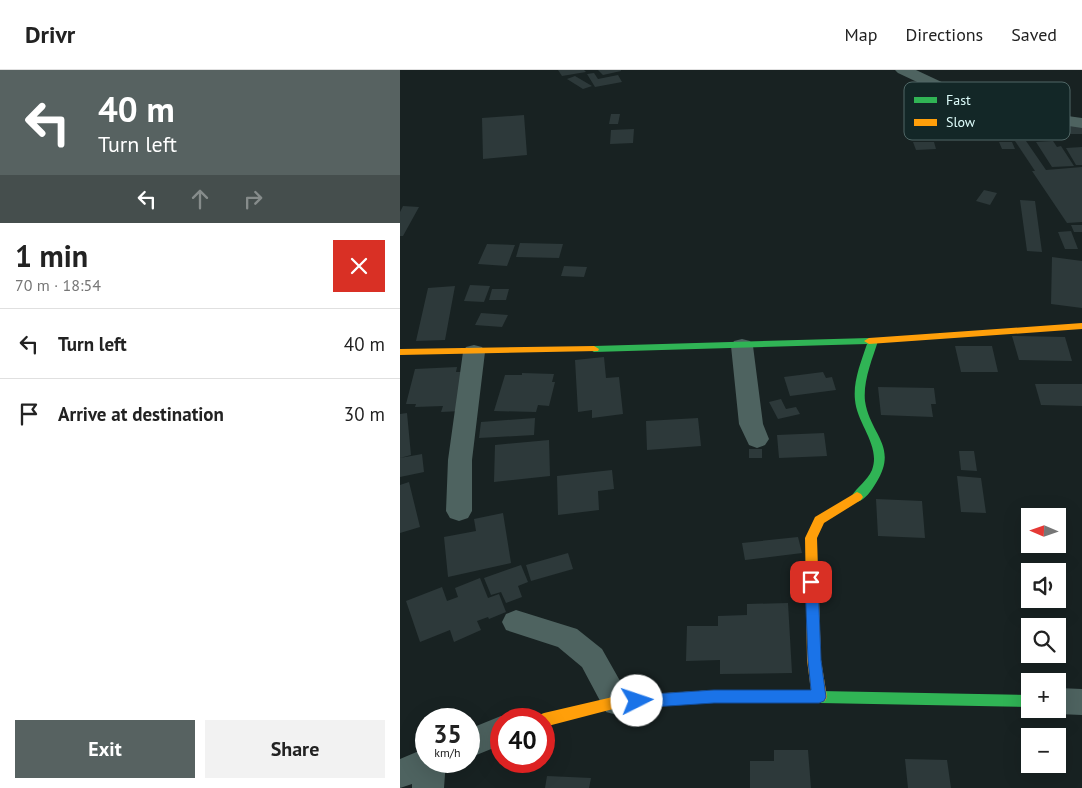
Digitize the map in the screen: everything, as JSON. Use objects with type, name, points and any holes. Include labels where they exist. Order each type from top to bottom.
[{"type":"street","points":[[902,70],[928,82]]},
{"type":"street","points":[[400,352],[474,352],[873,342],[1082,326]]},
{"type":"street","points":[[819,697],[814,645],[811,538],[819,520],[864,493],[880,470],[880,454],[860,404],[859,389],[873,342]]},
{"type":"street","points":[[742,346],[751,424],[757,439]]},
{"type":"street","points":[[459,510],[460,460],[474,352]]},
{"type":"street","points":[[516,622],[567,638],[592,658],[617,702]]},
{"type":"street","points":[[555,717],[617,702],[714,696],[1021,701]]},
{"type":"street","points":[[1066,701],[1082,702]]},
{"type":"street","points":[[400,774],[415,768]]},
{"type":"street","points":[[428,788],[429,773]]},
{"type":"building","points":[[558,70],[584,70],[586,72],[562,76]]},
{"type":"building","points":[[598,70],[621,70],[621,71],[603,75]]},
{"type":"building","points":[[594,73],[598,79],[618,75],[622,82],[595,87],[587,74]]},
{"type":"building","points":[[575,76],[592,86],[583,89],[567,79]]},
{"type":"building","points":[[611,114],[620,114],[618,124],[609,124]]},
{"type":"building","points":[[524,115],[527,155],[483,159],[482,118]]},
{"type":"building","points":[[1070,125],[1082,125],[1082,134],[1070,134]]},
{"type":"building","points":[[634,129],[633,143],[610,144],[611,130]]},
{"type":"building","points":[[1015,141],[1026,141],[1046,170],[1082,167],[1082,222],[1067,223],[1032,171],[1035,171]]},
{"type":"building","points":[[1053,141],[1057,147],[1061,146],[1074,166],[1052,167],[1036,142]]},
{"type":"building","points":[[913,142],[934,142],[936,149],[916,150]]},
{"type":"building","points":[[999,142],[1012,142],[1015,149],[1002,149]]},
{"type":"building","points":[[1082,147],[1082,165],[1076,165],[1066,148]]},
{"type":"building","points":[[984,190],[997,193],[990,205],[976,201]]},
{"type":"building","points":[[1020,200],[1035,201],[1042,252],[1027,251]]},
{"type":"building","points":[[403,206],[419,207],[403,236],[400,236],[400,212]]},
{"type":"building","points":[[1071,225],[1082,225],[1082,232],[1074,232]]},
{"type":"building","points":[[1071,231],[1078,249],[1065,249],[1058,232]]},
{"type":"building","points":[[520,243],[563,244],[559,258],[516,257]]},
{"type":"building","points":[[487,244],[515,245],[507,266],[478,264]]},
{"type":"building","points":[[1052,257],[1082,261],[1082,308],[1051,304]]},
{"type":"building","points":[[564,266],[587,267],[584,277],[561,276]]},
{"type":"building","points":[[470,285],[490,286],[484,302],[464,301]]},
{"type":"building","points":[[455,286],[445,340],[416,341],[428,288]]},
{"type":"building","points":[[492,289],[509,289],[506,300],[489,300]]},
{"type":"building","points":[[481,313],[508,315],[502,327],[475,325]]},
{"type":"building","points":[[1012,336],[1065,337],[1072,361],[1019,360]]},
{"type":"building","points":[[955,346],[992,346],[998,372],[961,372]]},
{"type":"building","points":[[604,357],[606,378],[619,377],[623,414],[592,418],[592,410],[578,412],[575,360]]},
{"type":"building","points":[[457,367],[456,372],[469,372],[461,411],[441,412],[443,406],[415,407],[416,404],[406,404],[415,369]]},
{"type":"building","points":[[823,372],[826,378],[832,377],[836,390],[790,396],[784,377]]},
{"type":"building","points":[[522,373],[554,374],[552,382],[555,382],[549,406],[538,405],[536,412],[494,411],[505,375],[522,375]]},
{"type":"building","points":[[1035,384],[1082,384],[1082,406],[1041,405]]},
{"type":"building","points":[[878,387],[934,388],[936,404],[931,404],[933,417],[881,415]]},
{"type":"building","points":[[781,399],[786,409],[796,407],[800,414],[778,419],[769,402]]},
{"type":"building","points":[[407,413],[411,455],[400,458],[400,414]]},
{"type":"building","points":[[535,418],[534,435],[479,438],[481,422]]},
{"type":"building","points":[[698,418],[701,446],[647,450],[646,421]]},
{"type":"building","points":[[824,433],[827,456],[779,458],[777,435]]},
{"type":"building","points":[[549,440],[550,476],[494,482],[495,445]]},
{"type":"building","points":[[749,449],[762,449],[762,458],[749,458]]},
{"type":"building","points":[[959,451],[974,451],[977,471],[961,470]]},
{"type":"building","points":[[422,454],[424,472],[400,477],[400,458]]},
{"type":"building","points":[[612,470],[614,489],[598,491],[599,510],[558,515],[557,476]]},
{"type":"building","points":[[957,476],[981,478],[986,513],[961,512]]},
{"type":"building","points":[[409,482],[420,527],[400,533],[400,485]]},
{"type":"building","points":[[876,499],[922,501],[925,538],[878,536]]},
{"type":"building","points":[[503,513],[511,563],[448,577],[444,537],[476,531],[474,519]]},
{"type":"building","points":[[798,537],[802,553],[745,560],[742,543]]},
{"type":"building","points":[[568,553],[573,569],[531,581],[526,565]]},
{"type":"building","points":[[521,565],[528,582],[518,586],[522,597],[506,603],[501,592],[491,595],[484,578]]},
{"type":"building","points":[[480,578],[488,598],[499,594],[506,612],[489,619],[488,617],[477,621],[481,630],[454,642],[450,630],[420,642],[406,601],[442,587],[447,601],[458,597],[455,588]]},
{"type":"building","points":[[788,603],[792,673],[720,674],[720,660],[686,661],[687,626],[718,626],[718,616],[747,615],[747,604]]},
{"type":"building","points":[[774,750],[808,750],[811,788],[750,788],[750,761],[774,761]]},
{"type":"building","points":[[905,759],[947,760],[951,788],[908,788]]},
{"type":"building","points":[[547,776],[591,778],[589,788],[545,788]]},
{"type":"traffic: fast","points":[[594,349],[869,341]]},
{"type":"traffic: fast","points":[[857,497],[864,492],[872,480],[878,469],[880,459],[879,450],[862,412],[860,401],[862,378],[873,341]]},
{"type":"traffic: fast","points":[[820,697],[1021,701]]},
{"type":"traffic: slow","points":[[869,341],[1082,326]]},
{"type":"traffic: slow","points":[[400,352],[594,349]]},
{"type":"traffic: slow","points":[[819,697],[814,660],[811,538],[819,520],[857,497]]},
{"type":"traffic: slow","points":[[555,717],[617,702],[715,696],[820,697]]},
{"type":"route","points":[[637,701],[714,696],[819,697],[814,660],[811,582]]}]
